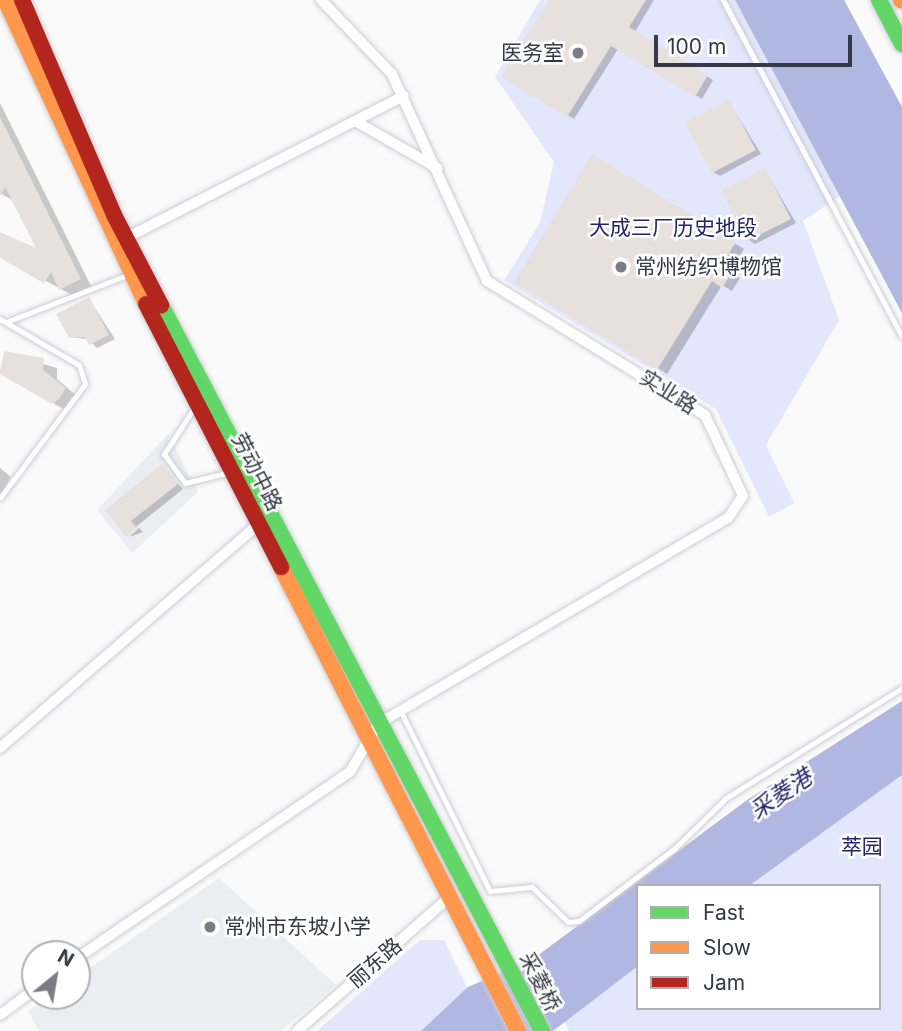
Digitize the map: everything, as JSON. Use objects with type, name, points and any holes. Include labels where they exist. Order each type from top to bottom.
[{"type":"main road","name":"劳动中路","points":[[5,0],[131,274],[483,957]]},
{"type":"main road","name":"劳动中路","points":[[22,0],[126,238],[378,724],[501,951]]},
{"type":"main road","points":[[879,0],[902,44]]},
{"type":"main road","name":"采菱桥","points":[[501,951],[542,1031]]},
{"type":"main road","name":"采菱桥","points":[[483,957],[518,1031]]},
{"type":"street","name":"实业路","points":[[321,0],[392,74],[487,281],[705,415],[743,496],[728,518],[378,724]]},
{"type":"street","points":[[126,238],[404,96]]},
{"type":"street","points":[[355,121],[436,168]]},
{"type":"street","points":[[0,748],[260,523]]},
{"type":"street","points":[[91,949],[350,772],[372,742],[378,724]]},
{"type":"street","name":"丽东路","points":[[297,1031],[452,895]]},
{"type":"street","points":[[0,1015],[21,999]]},
{"type":"lane","points":[[723,0],[902,336]]},
{"type":"lane","points":[[3,320],[131,274]]},
{"type":"lane","points":[[0,498],[85,384],[79,365],[3,320]]},
{"type":"lane","points":[[198,403],[164,454],[185,483],[233,471]]},
{"type":"lane","points":[[400,710],[490,891],[532,887],[568,922],[579,921],[675,848],[726,798],[902,688]]},
{"type":"shaded area","points":[[168,434],[198,492],[132,553],[97,510]]},
{"type":"shaded area","name":"常州市东坡小学","points":[[219,878],[336,985],[281,1031],[39,1031],[29,1010],[91,1010],[91,967]]},
{"type":"green space","name":"大成三厂历史地段","points":[[540,0],[735,0],[840,196],[803,221],[839,320],[766,445],[794,503],[769,517],[716,409],[504,280],[540,223],[554,162],[495,77]]},
{"type":"green space","name":"萃园","points":[[902,775],[902,1031],[569,1031],[564,1021],[636,967],[636,1010],[881,1010],[881,884],[752,884]]},
{"type":"green space","points":[[420,940],[444,940],[477,1008],[450,1031],[317,1031]]},
{"type":"water","points":[[735,0],[844,0],[902,107],[902,313]]},
{"type":"water","name":"采菱港","points":[[902,701],[902,775],[752,884],[636,884],[636,968],[553,1031],[421,1031],[468,987],[533,959],[747,800]]},
{"type":"building","points":[[549,0],[646,0],[629,27],[708,75],[695,97],[611,46],[567,117],[501,77]]},
{"type":"building","points":[[729,100],[756,150],[712,173],[685,122]]},
{"type":"building","points":[[0,117],[81,279],[59,290],[51,272],[44,283],[0,258],[0,232],[36,248],[5,187],[0,197]]},
{"type":"building","points":[[592,154],[736,242],[722,265],[732,272],[722,288],[712,281],[657,370],[514,282]]},
{"type":"building","points":[[765,168],[791,219],[747,241],[721,191]]},
{"type":"building","points":[[89,297],[109,335],[89,345],[85,337],[69,338],[56,314]]},
{"type":"building","points":[[4,351],[44,358],[43,370],[66,388],[59,399],[52,404],[0,374]]},
{"type":"building","points":[[162,464],[178,484],[131,521],[137,528],[126,537],[105,510]]},
{"type":"traffic: fast","points":[[879,0],[902,44]]},
{"type":"traffic: fast","points":[[161,305],[542,1031]]},
{"type":"traffic: slow","points":[[5,0],[146,304]]},
{"type":"traffic: slow","points":[[281,567],[518,1031]]},
{"type":"traffic: jam","points":[[22,0],[114,215],[161,305]]},
{"type":"traffic: jam","points":[[146,304],[281,567]]},
{"type":"place","name":"医务室","points":[[578,53]]},
{"type":"place","name":"常州纺织博物馆","points":[[621,267]]},
{"type":"place","name":"常州市东坡小学","points":[[210,927]]}]
